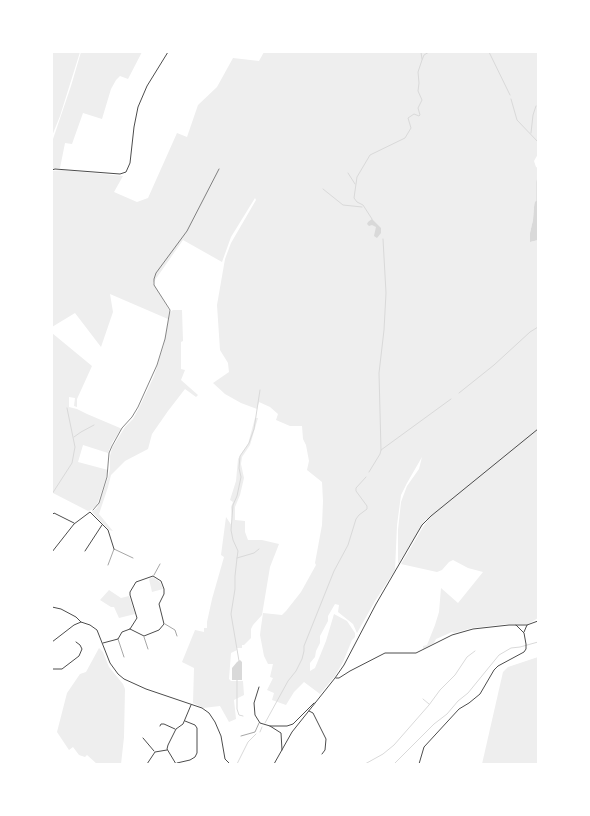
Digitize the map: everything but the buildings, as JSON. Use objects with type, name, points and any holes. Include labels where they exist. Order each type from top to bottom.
[{"type":"street","points":[[52,170],[120,174],[126,172],[130,163],[134,126],[142,98],[168,52]]},
{"type":"street","points":[[274,764],[292,732],[344,665],[376,604],[422,525],[538,429]]},
{"type":"street","points":[[52,552],[74,524],[90,512],[108,530],[114,550]]},
{"type":"street","points":[[52,515],[54,513],[74,524]]},
{"type":"street","points":[[85,551],[102,524]]},
{"type":"street","points":[[102,643],[118,639],[122,632],[130,629],[137,618],[130,592],[136,582],[153,576],[161,581],[164,589],[164,594],[159,604],[164,624],[159,630],[144,636],[130,629]]},
{"type":"street","points":[[52,607],[61,609],[97,630],[110,663],[124,680],[202,708],[209,713],[221,736],[225,759],[230,764]]},
{"type":"street","points":[[335,678],[339,678],[385,654],[416,653],[442,640],[468,630],[527,625],[538,621]]},
{"type":"street","points":[[52,642],[74,625],[81,622]]},
{"type":"street","points":[[516,625],[524,633]]},
{"type":"street","points":[[418,764],[424,747],[459,709],[480,694],[494,670],[498,666],[524,652],[526,644],[524,633],[527,625]]},
{"type":"street","points":[[52,669],[62,669],[79,656],[82,649],[76,642]]},
{"type":"street","points":[[259,687],[253,707],[255,716],[260,722],[270,726],[280,733]]},
{"type":"street","points":[[270,726],[287,726],[293,724],[314,703]]},
{"type":"street","points":[[167,750],[176,729],[183,724],[191,704]]},
{"type":"street","points":[[309,710],[313,713],[326,739],[325,750],[322,754]]},
{"type":"street","points":[[167,750],[176,764],[195,757],[197,753],[196,728],[195,725],[184,721]]},
{"type":"street","points":[[160,726],[161,724],[164,724],[176,729]]},
{"type":"street","points":[[280,726],[282,745],[281,753]]},
{"type":"street","points":[[142,738],[154,752]]},
{"type":"street","points":[[154,752],[167,750]]},
{"type":"street","points":[[147,764],[154,752]]},
{"type":"lane","points":[[108,565],[114,550],[133,558]]},
{"type":"lane","points":[[153,576],[160,564]]},
{"type":"lane","points":[[164,624],[175,630],[177,636]]},
{"type":"lane","points":[[144,636],[148,649]]},
{"type":"lane","points":[[118,639],[124,657]]},
{"type":"lane","points":[[241,736],[255,732],[260,722]]},
{"type":"path","points":[[90,512],[96,508],[101,496],[107,477],[112,446],[122,428],[132,417],[138,407],[157,365],[170,310],[154,285],[156,273],[187,231],[219,169]]},
{"type":"shaded area","points":[[52,52],[80,52],[60,116],[52,136]]},
{"type":"shaded area","points":[[81,52],[142,52],[128,79],[120,76],[116,80],[111,89],[102,119],[83,113],[72,144],[65,143],[60,168],[52,169],[52,142]]},
{"type":"shaded area","points":[[264,52],[538,52],[538,154],[534,161],[536,167],[538,168],[538,200],[534,207],[530,242],[538,240],[538,618],[528,624],[506,624],[472,628],[454,633],[452,632],[436,639],[434,643],[423,649],[423,646],[427,645],[439,612],[441,588],[458,603],[483,572],[468,568],[453,560],[449,562],[442,570],[437,572],[401,564],[428,520],[426,519],[398,564],[398,530],[401,502],[407,486],[419,469],[422,457],[401,495],[397,525],[395,570],[357,633],[353,624],[338,612],[339,605],[335,604],[328,616],[328,621],[320,636],[320,643],[315,657],[310,663],[310,671],[315,668],[326,641],[334,614],[347,621],[355,633],[355,637],[352,640],[343,662],[335,676],[320,694],[304,682],[294,692],[286,705],[272,700],[274,693],[267,690],[273,678],[270,677],[273,664],[268,664],[264,656],[260,635],[263,613],[282,615],[301,592],[316,565],[315,563],[322,525],[322,482],[307,470],[309,461],[306,445],[303,439],[302,426],[290,426],[276,420],[278,414],[270,407],[259,402],[257,409],[241,403],[225,394],[213,383],[229,372],[228,363],[220,350],[217,305],[225,259],[231,243],[256,200],[255,198],[231,237],[222,262],[183,240],[153,283],[169,310],[168,319],[110,294],[113,312],[101,347],[75,313],[52,327],[52,171],[62,170],[123,176],[114,192],[137,202],[148,198],[177,133],[187,137],[198,105],[217,87],[233,58],[259,61]]},
{"type":"shaded area","points":[[537,200],[538,240],[530,242],[534,207]]},
{"type":"shaded area","points":[[372,219],[381,228],[381,233],[377,238],[374,236],[376,227],[372,225],[369,226],[367,224]]},
{"type":"shaded area","points":[[173,310],[182,310],[183,341],[181,342],[181,369],[185,370],[181,380],[198,395],[196,397],[185,389],[152,434],[148,449],[125,461],[111,475],[99,514],[113,531],[109,530],[92,512],[97,508],[108,478],[112,448],[125,427],[133,419],[154,376],[164,345],[170,312]]},
{"type":"shaded area","points":[[52,333],[92,366],[77,399],[77,407],[74,406],[75,398],[69,397],[69,407],[77,409],[121,429],[112,443],[108,453],[83,445],[78,462],[108,470],[97,505],[88,511],[53,493],[52,494]]},
{"type":"shaded area","points":[[255,418],[258,418],[250,445],[242,457],[241,464],[244,478],[240,495],[235,507],[235,520],[245,521],[245,532],[248,540],[262,540],[279,544],[270,567],[262,615],[251,629],[251,638],[244,645],[242,645],[242,648],[237,648],[236,645],[237,650],[231,653],[229,679],[231,681],[243,681],[244,695],[234,700],[236,719],[229,722],[220,706],[203,708],[193,703],[194,668],[182,662],[195,630],[204,632],[204,628],[207,628],[212,599],[224,557],[221,555],[226,517],[232,526],[231,507],[233,502],[230,500],[236,481],[238,459],[248,444]]},
{"type":"shaded area","points":[[153,577],[160,582],[163,589],[152,592],[149,579]]},
{"type":"shaded area","points":[[109,590],[121,598],[129,596],[135,614],[119,618],[114,607],[111,607],[100,600]]},
{"type":"shaded area","points":[[99,648],[103,652],[109,667],[123,684],[125,689],[124,737],[121,764],[97,764],[87,755],[85,757],[79,755],[73,747],[69,750],[57,732],[67,693],[80,674],[86,672]]},
{"type":"shaded area","points":[[538,657],[538,764],[482,764],[503,672],[508,667]]},
{"type":"shaded area","points":[[240,660],[242,662],[242,680],[232,680],[232,668]]},
{"type":"waterway","points":[[421,52],[422,59]]},
{"type":"waterway","points":[[372,219],[363,205],[357,202],[354,198],[357,177],[370,155],[405,138],[411,128],[408,118],[414,114],[420,115],[418,108],[422,100],[418,91],[418,72],[424,55],[429,52]]},
{"type":"waterway","points":[[489,52],[510,95]]},
{"type":"waterway","points":[[511,99],[517,120],[538,142]]},
{"type":"waterway","points":[[531,133],[533,115],[536,106]]},
{"type":"waterway","points":[[348,173],[355,184]]},
{"type":"waterway","points":[[537,200],[538,177]]},
{"type":"waterway","points":[[323,189],[343,205],[362,207]]},
{"type":"waterway","points":[[381,450],[379,373],[384,330],[386,293],[383,239]]},
{"type":"waterway","points":[[459,393],[494,365],[530,332],[538,327]]},
{"type":"waterway","points":[[239,661],[231,614],[235,589],[238,551],[233,540],[231,530],[233,505],[237,496],[241,477],[239,468],[240,456],[249,443],[254,429],[260,390]]},
{"type":"waterway","points":[[369,472],[381,450],[451,399]]},
{"type":"waterway","points":[[52,494],[72,463],[75,447],[67,408]]},
{"type":"waterway","points":[[74,437],[94,425]]},
{"type":"waterway","points":[[265,723],[302,659],[304,646],[334,571],[348,545],[356,519],[367,509],[367,506],[356,491],[356,488],[366,477]]},
{"type":"waterway","points":[[237,558],[254,553],[259,549]]},
{"type":"waterway","points":[[394,764],[468,693],[499,655],[511,648],[538,642]]},
{"type":"waterway","points":[[365,764],[383,754],[394,745],[440,690],[455,675],[467,657],[475,651]]},
{"type":"waterway","points":[[237,680],[237,709],[239,715],[243,716]]},
{"type":"waterway","points":[[423,699],[429,704]]},
{"type":"waterway","points":[[260,732],[262,727]]},
{"type":"waterway","points":[[237,764],[248,742],[256,734]]}]
